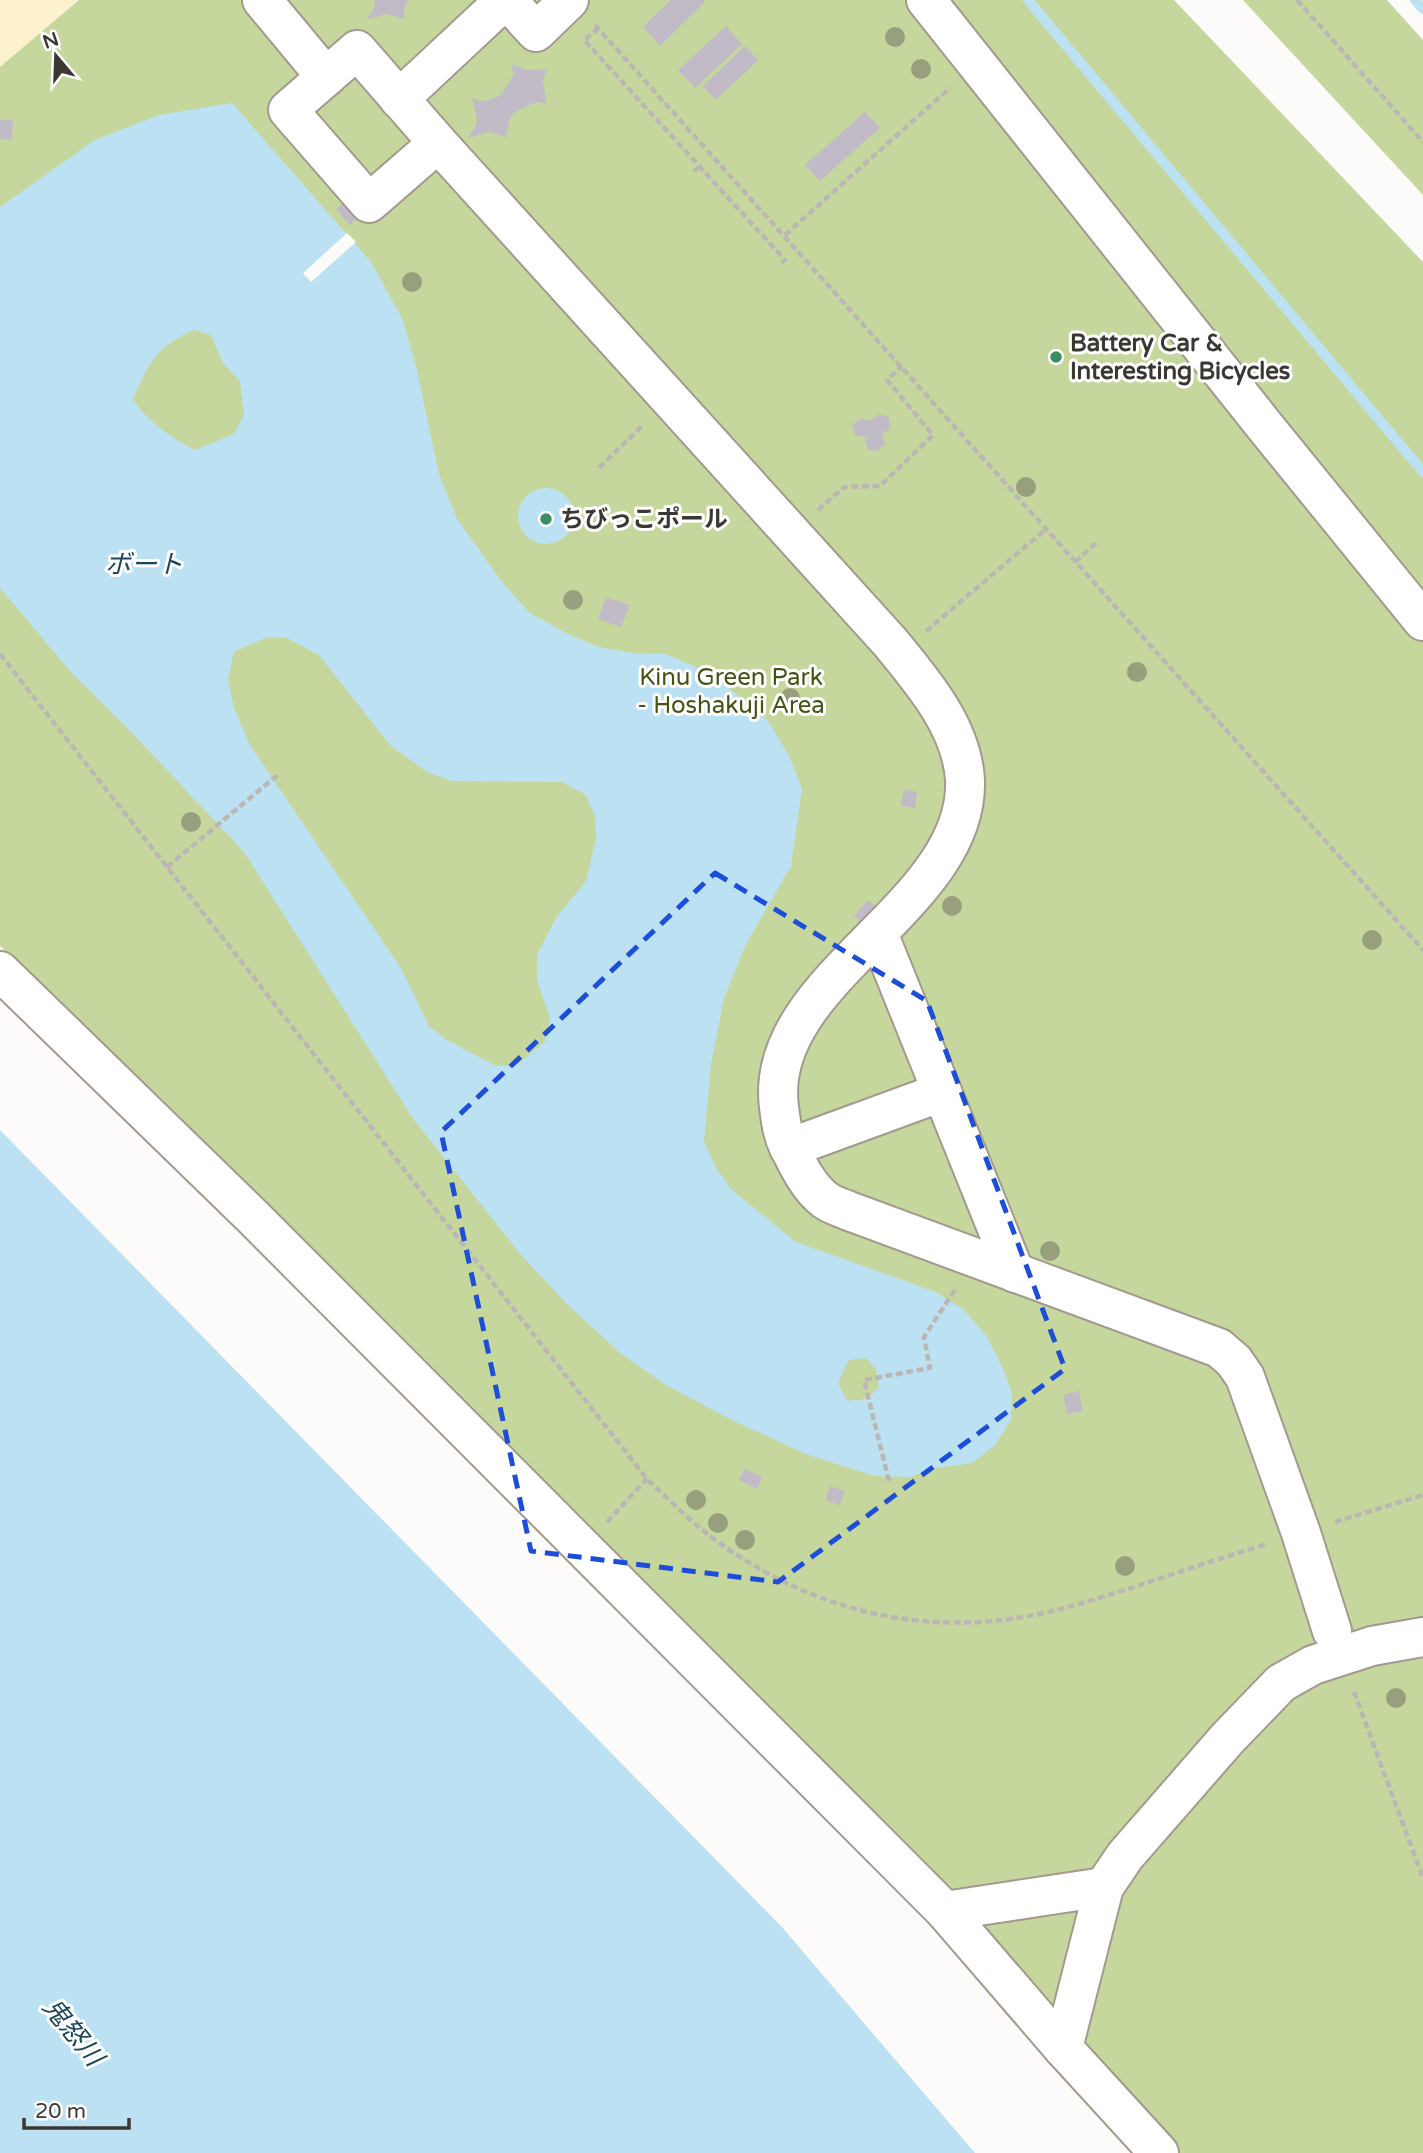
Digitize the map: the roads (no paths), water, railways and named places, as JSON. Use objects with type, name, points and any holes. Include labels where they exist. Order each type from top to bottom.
[{"type":"street","points":[[262,0],[326,77]]},
{"type":"street","points":[[399,99],[506,0],[536,33],[579,10]]},
{"type":"street","points":[[926,0],[1423,621]]},
{"type":"street","points":[[438,143],[369,203],[288,110],[357,50],[899,654],[924,685],[947,721],[960,750],[965,781],[961,811],[950,843],[932,870],[878,933],[811,1005],[794,1030],[780,1063],[777,1096],[783,1136],[802,1173],[825,1200],[849,1211],[1219,1348],[1234,1361],[1245,1377],[1301,1532],[1332,1631]]},
{"type":"street","points":[[878,933],[1015,1273]]},
{"type":"street","points":[[0,971],[254,1218],[946,1912],[1063,2048],[1159,2153]]},
{"type":"street","points":[[789,1148],[942,1092]]},
{"type":"street","points":[[1063,2048],[1104,1887],[1133,1846],[1227,1739],[1281,1683],[1313,1665],[1372,1646],[1423,1637]]},
{"type":"street","points":[[946,1912],[1104,1887]]},
{"type":"water","name":"ボート","points":[[232,103],[371,262],[402,318],[416,366],[439,474],[457,519],[502,582],[530,613],[599,647],[633,653],[666,654],[696,667],[730,689],[769,722],[789,756],[802,788],[791,866],[746,944],[724,998],[711,1064],[704,1141],[715,1166],[731,1189],[796,1242],[936,1292],[963,1309],[986,1335],[1012,1393],[1011,1420],[995,1445],[972,1463],[936,1468],[910,1477],[875,1476],[808,1455],[732,1420],[666,1385],[620,1353],[569,1306],[522,1256],[414,1120],[244,852],[71,672],[0,588],[0,207],[95,140],[159,115]],"holes":[[[194,330],[211,335],[223,363],[240,381],[244,415],[234,434],[195,450],[153,422],[133,399],[149,366],[162,349]],[[267,637],[287,638],[319,655],[390,745],[427,772],[452,781],[562,782],[585,794],[595,816],[596,839],[586,881],[556,918],[537,955],[537,980],[550,1018],[545,1042],[516,1066],[496,1066],[445,1039],[429,1026],[402,970],[250,745],[234,708],[228,679],[234,652]],[[866,1358],[876,1369],[879,1387],[866,1399],[847,1401],[838,1382],[849,1360]]]},
{"type":"water","name":"ちびっこポール","points":[[546,488],[561,493],[569,501],[574,516],[569,531],[561,539],[546,544],[531,539],[523,531],[518,516],[523,501],[531,493]]},
{"type":"water","name":"鬼怒川","points":[[0,1130],[781,1926],[975,2153],[0,2153]]},
{"type":"waterway","points":[[1028,0],[1423,472]]},
{"type":"waterway","points":[[1415,0],[1423,9]]},
{"type":"place","name":"Battery Car & Interesting Bicycles","points":[[1056,357]]},
{"type":"place","name":"ちびっこポール","points":[[546,519]]},
{"type":"park label","name":"Kinu Green Park - Hoshakuji Area","points":[[731,691]]}]
